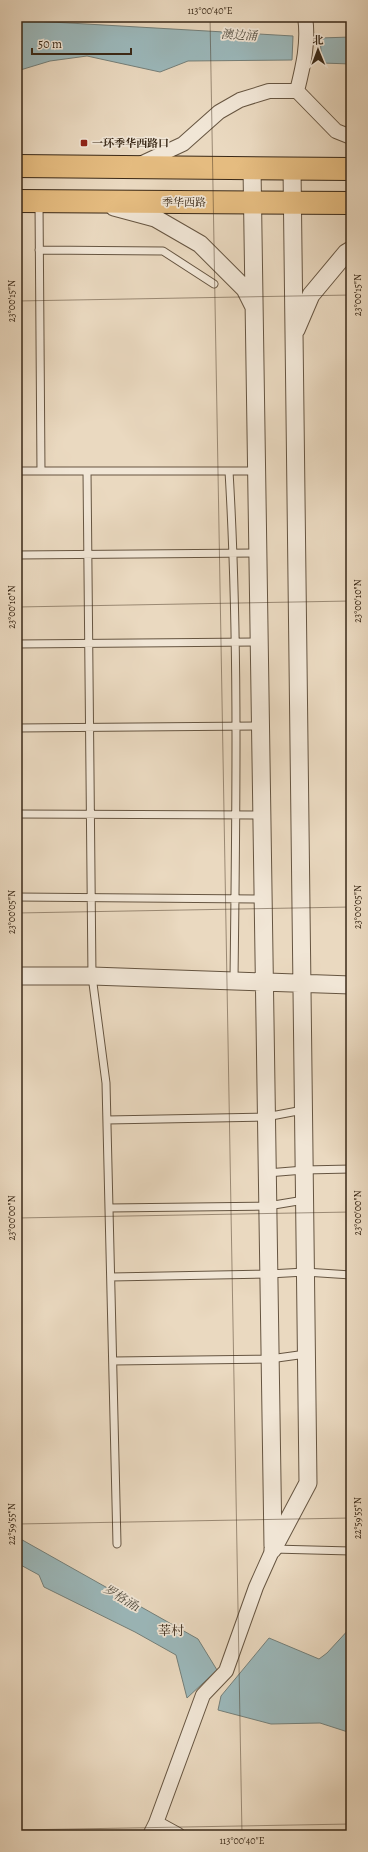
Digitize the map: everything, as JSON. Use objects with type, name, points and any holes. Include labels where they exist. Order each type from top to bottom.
[{"type":"main road","points":[[17,166],[351,169]]},
{"type":"main road","name":"季华西路","points":[[17,201],[351,203]]},
{"type":"street","points":[[297,91],[304,63],[306,21]]},
{"type":"street","points":[[136,166],[183,144],[220,112],[240,100],[269,91],[297,91],[336,131],[351,138]]},
{"type":"street","points":[[252,168],[256,311],[264,982],[273,1548]]},
{"type":"street","points":[[178,1835],[153,1829],[203,1695],[226,1671],[256,1587],[273,1548],[308,1483],[292,168]]},
{"type":"street","points":[[95,201],[155,218],[200,244],[245,289],[256,311]]},
{"type":"street","points":[[294,335],[311,295],[346,253],[351,250]]},
{"type":"street","points":[[17,976],[92,976],[301,982],[351,985]]},
{"type":"lane","points":[[39,201],[41,471]]},
{"type":"lane","points":[[39,250],[163,251],[214,284]]},
{"type":"lane","points":[[17,471],[258,471]]},
{"type":"lane","points":[[87,471],[91,727],[92,976],[106,1083],[117,1544]]},
{"type":"lane","points":[[229,471],[234,553],[236,726],[234,981]]},
{"type":"lane","points":[[17,555],[259,553]]},
{"type":"lane","points":[[17,644],[260,642]]},
{"type":"lane","points":[[17,728],[261,726]]},
{"type":"lane","points":[[17,814],[262,815]]},
{"type":"lane","points":[[17,897],[263,898]]},
{"type":"lane","points":[[107,1120],[266,1117],[303,1110]]},
{"type":"lane","points":[[267,1173],[304,1170],[351,1169]]},
{"type":"lane","points":[[109,1208],[268,1206],[304,1200]]},
{"type":"lane","points":[[111,1278],[305,1272],[351,1275]]},
{"type":"lane","points":[[113,1361],[270,1359],[306,1354]]},
{"type":"lane","points":[[273,1548],[351,1551]]},
{"type":"water","name":"澳边涌","points":[[17,20],[293,36],[292,60],[188,61],[160,72],[87,56],[50,61],[17,71]]},
{"type":"water","points":[[351,37],[351,64],[322,63],[320,38]]},
{"type":"water","name":"罗格涌1","points":[[17,1537],[198,1639],[217,1670],[187,1698],[176,1655],[135,1632],[44,1587],[39,1575],[17,1563]]},
{"type":"water","points":[[351,1627],[351,1733],[320,1723],[271,1724],[218,1710],[221,1696],[269,1638],[319,1659],[327,1653]]},
{"type":"place","name":"一环季华西路口","points":[[84,143]]},
{"type":"district","name":"莘村","points":[[171,1630]]}]
